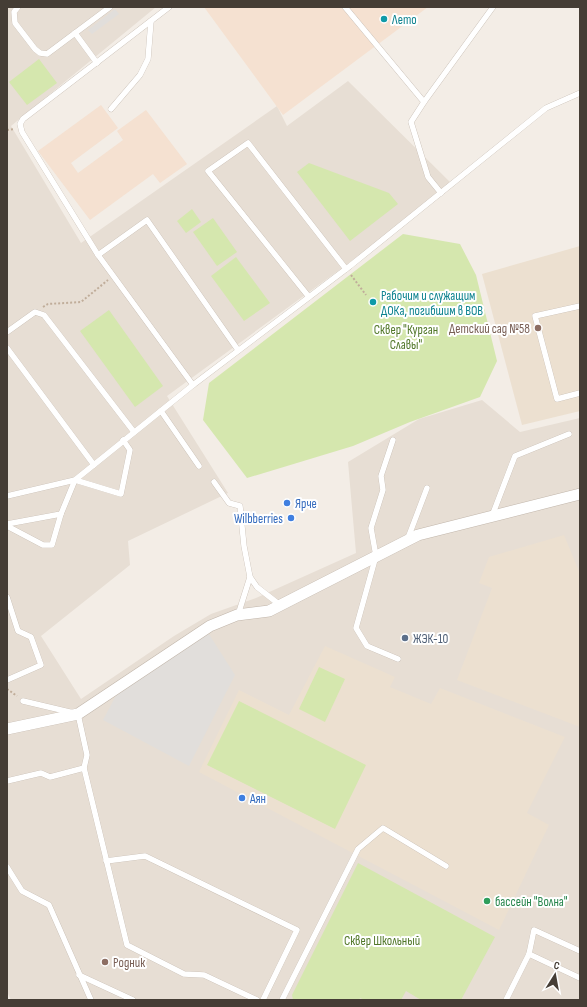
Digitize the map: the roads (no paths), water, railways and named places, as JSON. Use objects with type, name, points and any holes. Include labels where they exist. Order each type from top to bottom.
[{"type":"street","points":[[7,729],[78,714],[210,626],[238,615],[269,611],[418,534],[580,494]]},
{"type":"lane","points":[[18,7],[14,12],[15,23],[40,53],[47,54],[110,7]]},
{"type":"lane","points":[[169,7],[23,119],[20,129],[98,255],[193,385]]},
{"type":"lane","points":[[345,7],[424,102]]},
{"type":"lane","points":[[441,193],[428,177],[411,122],[493,7]]},
{"type":"lane","points":[[111,109],[140,75],[150,46],[152,21]]},
{"type":"lane","points":[[75,34],[97,63]]},
{"type":"lane","points":[[7,496],[75,480],[193,385],[346,269],[546,108],[580,94]]},
{"type":"lane","points":[[309,297],[208,171],[248,143],[346,269]]},
{"type":"lane","points":[[98,255],[147,220],[238,350]]},
{"type":"lane","points":[[580,306],[535,316],[557,398],[580,393]]},
{"type":"lane","points":[[7,332],[35,312],[44,315],[134,432]]},
{"type":"lane","points":[[7,348],[94,465]]},
{"type":"lane","points":[[161,411],[200,466]]},
{"type":"lane","points":[[492,516],[515,456],[569,434]]},
{"type":"lane","points":[[75,480],[121,494],[130,450],[123,440]]},
{"type":"lane","points":[[393,440],[381,476],[383,490],[371,528],[376,556],[356,628],[367,646],[398,659]]},
{"type":"lane","points":[[7,525],[42,545],[52,544],[61,514],[75,480]]},
{"type":"lane","points":[[214,482],[229,503],[240,506],[244,546],[250,577],[257,587],[280,605]]},
{"type":"lane","points":[[408,540],[427,488]]},
{"type":"lane","points":[[7,525],[61,514]]},
{"type":"lane","points":[[238,615],[250,577]]},
{"type":"lane","points":[[7,598],[18,631],[31,637],[41,665],[7,680]]},
{"type":"lane","points":[[23,701],[78,714],[88,755],[84,768],[127,945],[184,974],[204,975],[257,1000]]},
{"type":"lane","points":[[7,781],[41,773],[50,777],[84,768]]},
{"type":"lane","points":[[282,1000],[358,849],[362,845],[383,828],[446,866]]},
{"type":"lane","points":[[106,861],[144,856],[297,930],[263,1000]]},
{"type":"lane","points":[[7,867],[22,891],[49,905],[91,1000]]},
{"type":"lane","points":[[506,1000],[529,954],[534,930],[580,951]]},
{"type":"lane","points":[[529,954],[580,978]]},
{"type":"lane","points":[[79,975],[133,1000]]},
{"type":"place","name":"Лето","points":[[384,19]]},
{"type":"place","name":"Рабочим и служащим ДОКа, погибшим в ВОВ","points":[[373,302]]},
{"type":"place","name":"Детский сад №58","points":[[538,328]]},
{"type":"place","name":"Ярче","points":[[287,503]]},
{"type":"place","name":"Wilbberries","points":[[291,518]]},
{"type":"place","name":"ЖЭК-10","points":[[405,638]]},
{"type":"place","name":"Аян","points":[[242,798]]},
{"type":"place","name":"бассейн \"Волна\"","points":[[487,901]]},
{"type":"place","name":"Родник","points":[[105,962]]},
{"type":"park label","name":"Сквер \"Курган Славы\"","points":[[406,336]]},
{"type":"park label","name":"Сквер Школьный","points":[[382,940]]}]
